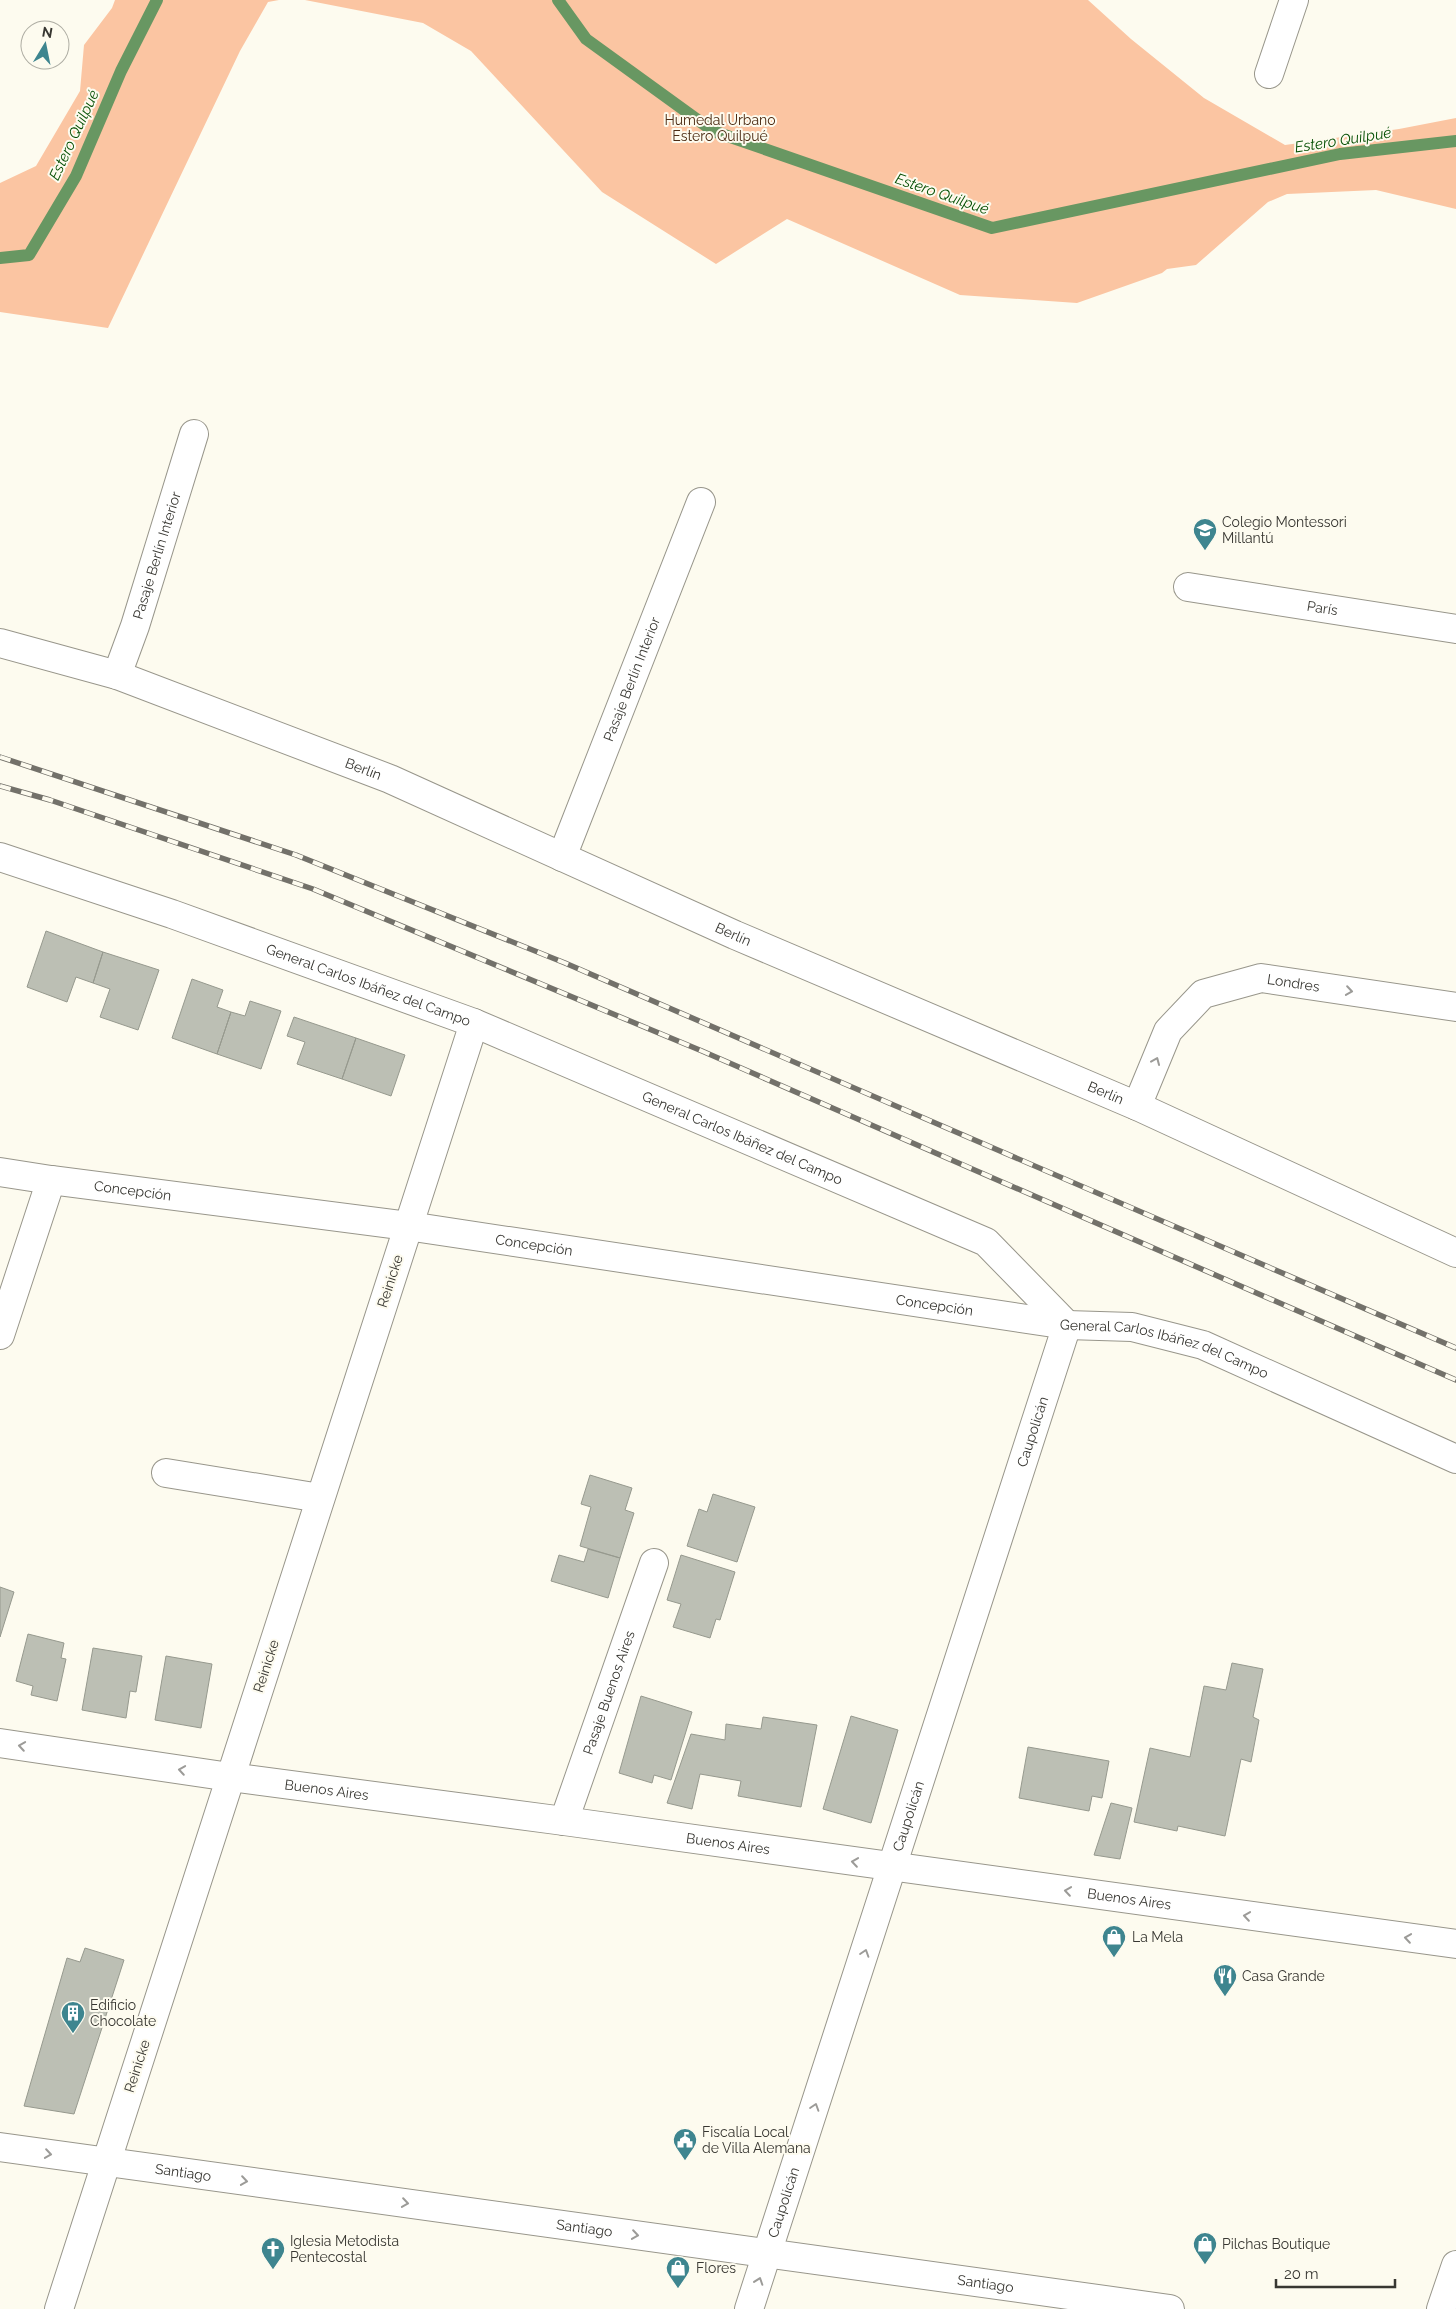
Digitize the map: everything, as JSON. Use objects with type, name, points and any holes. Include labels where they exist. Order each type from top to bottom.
[{"type":"street","points":[[1269,74],[1294,0]]},
{"type":"street","name":"Pasaje Berlín Interior","points":[[117,675],[135,626],[194,434]]},
{"type":"street","name":"Pasaje Berlín Interior","points":[[562,857],[701,502]]},
{"type":"street","name":"París","points":[[1188,588],[1456,629]]},
{"type":"street","name":"Berlín","points":[[0,642],[117,675],[390,779],[735,935],[1137,1106],[1456,1252]]},
{"type":"street","name":"General Carlos Ibáñez del Campo","points":[[0,857],[172,914],[474,1023],[986,1242],[1067,1324],[1132,1327],[1203,1345],[1456,1459]]},
{"type":"street","name":"Londres","points":[[1137,1106],[1168,1031],[1202,994],[1261,978],[1456,1007]]},
{"type":"street","name":"Reinicke","points":[[58,2309],[474,1023]]},
{"type":"street","name":"Concepción","points":[[0,1172],[408,1226],[1067,1324]]},
{"type":"street","points":[[0,1335],[51,1180]]},
{"type":"street","name":"Caupolicán","points":[[749,2309],[1067,1324]]},
{"type":"street","points":[[166,1473],[320,1498]]},
{"type":"street","name":"Pasaje Buenos Aires","points":[[564,1821],[654,1563]]},
{"type":"street","name":"Buenos Aires","points":[[0,1743],[230,1778],[564,1821],[1456,1944]]},
{"type":"street","name":"Santiago","points":[[0,2148],[1170,2309]]},
{"type":"street","points":[[1442,2309],[1456,2265]]},
{"type":"green space","points":[[115,0],[279,0],[268,2],[240,51],[108,328],[0,312],[0,183],[36,166],[80,91],[84,45],[112,8]]},
{"type":"green space","name":"Humedal Urbano Estero Quilpué","points":[[305,0],[1088,0],[1131,39],[1204,98],[1285,145],[1399,129],[1456,118],[1456,209],[1376,190],[1287,194],[1268,202],[1196,265],[1167,269],[1162,273],[1077,303],[960,295],[787,219],[716,264],[602,192],[471,51],[423,23]]},
{"type":"building","points":[[46,931],[103,952],[93,983],[76,977],[67,1002],[27,987]]},
{"type":"building","points":[[103,952],[159,970],[138,1030],[100,1017],[110,989],[93,983]]},
{"type":"building","points":[[192,979],[223,990],[217,1007],[231,1012],[217,1054],[172,1038]]},
{"type":"building","points":[[250,1001],[281,1011],[261,1069],[217,1054],[231,1012],[245,1016]]},
{"type":"building","points":[[294,1017],[356,1038],[342,1079],[297,1064],[305,1042],[287,1036]]},
{"type":"building","points":[[356,1038],[405,1055],[391,1096],[342,1079]]},
{"type":"building","points":[[590,1475],[632,1488],[625,1510],[634,1513],[620,1558],[580,1546],[591,1507],[581,1504]]},
{"type":"building","points":[[713,1494],[755,1507],[737,1562],[687,1546],[699,1509],[707,1512]]},
{"type":"building","points":[[588,1549],[620,1558],[608,1598],[551,1581],[559,1555],[584,1562]]},
{"type":"building","points":[[681,1555],[735,1572],[720,1620],[716,1619],[710,1638],[673,1627],[681,1604],[667,1600]]},
{"type":"building","points":[[0,1587],[14,1592],[0,1637]]},
{"type":"building","points":[[28,1634],[64,1643],[61,1658],[66,1659],[57,1701],[31,1695],[33,1686],[16,1681]]},
{"type":"building","points":[[93,1648],[142,1656],[136,1692],[130,1691],[126,1718],[82,1710]]},
{"type":"building","points":[[166,1656],[212,1664],[201,1728],[155,1720]]},
{"type":"building","points":[[1232,1663],[1263,1669],[1253,1717],[1259,1720],[1251,1762],[1241,1759],[1225,1836],[1178,1826],[1177,1831],[1134,1822],[1150,1748],[1190,1757],[1204,1686],[1226,1690]]},
{"type":"building","points":[[641,1696],[692,1712],[671,1780],[654,1775],[652,1783],[619,1773]]},
{"type":"building","points":[[851,1716],[898,1730],[871,1823],[823,1809]]},
{"type":"building","points":[[763,1717],[817,1725],[801,1807],[738,1796],[741,1781],[700,1774],[692,1809],[667,1803],[691,1734],[725,1740],[726,1724],[761,1729]]},
{"type":"building","points":[[1028,1747],[1109,1761],[1102,1798],[1092,1796],[1089,1811],[1019,1798]]},
{"type":"building","points":[[1111,1803],[1132,1808],[1120,1859],[1094,1855]]},
{"type":"building","name":"Edificio Chocolate","points":[[85,1948],[124,1960],[74,2114],[24,2106],[67,1958],[80,1962]]},
{"type":"waterway","name":"Estero Quilpué","points":[[0,258],[29,255],[76,176],[121,71],[157,0]]},
{"type":"waterway","name":"Estero Quilpué","points":[[558,0],[586,39],[713,131],[992,228],[1340,154],[1456,141]]},
{"type":"railway","points":[[0,757],[296,855],[565,963],[1456,1348]]},
{"type":"railway","points":[[0,786],[50,800],[313,889],[702,1051],[1456,1380]]},
{"type":"place","name":"Colegio Montessori Millantú","points":[[1205,551]]},
{"type":"place","name":"La Mela","points":[[1114,1958]]},
{"type":"place","name":"Casa Grande","points":[[1225,1997]]},
{"type":"place","name":"Edificio Chocolate","points":[[73,2034]]},
{"type":"place","name":"Fiscalía Local de Villa Alemana","points":[[685,2161]]},
{"type":"place","name":"Pilchas Boutique","points":[[1205,2265]]},
{"type":"place","name":"Iglesia Metodista Pentecostal","points":[[273,2270]]},
{"type":"place","name":"Flores","points":[[678,2289]]}]
